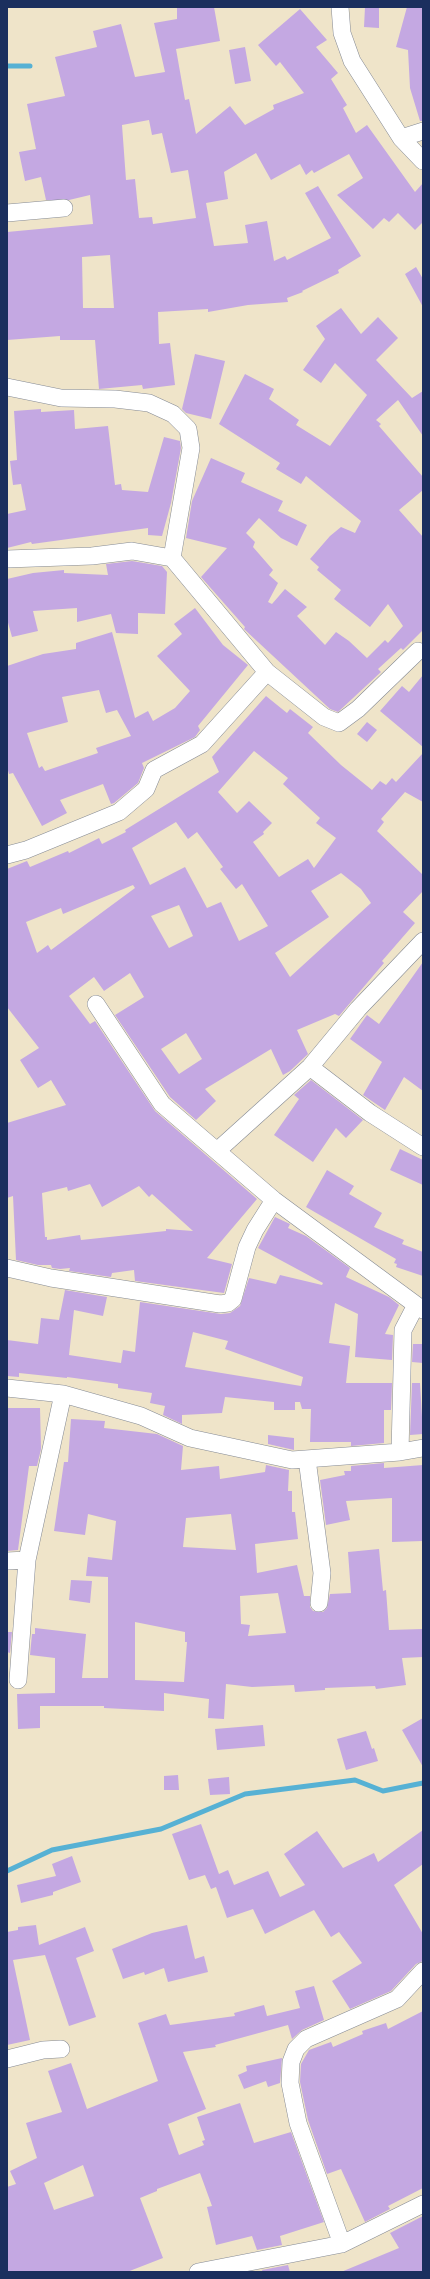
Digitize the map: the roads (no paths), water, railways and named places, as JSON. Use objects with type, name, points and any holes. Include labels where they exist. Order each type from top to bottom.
[{"type":"street","points":[[340,7],[342,34],[352,61],[401,138],[423,161]]},
{"type":"street","points":[[401,138],[423,131]]},
{"type":"street","points":[[7,214],[64,208]]},
{"type":"street","points":[[7,387],[61,398],[115,399],[149,403],[174,414],[188,429],[191,448],[172,558]]},
{"type":"street","points":[[7,559],[92,556],[132,551],[172,558],[268,672],[324,716],[340,723],[358,709],[418,652]]},
{"type":"street","points":[[7,855],[26,850],[119,812],[146,789],[154,770],[202,744],[268,672]]},
{"type":"street","points":[[217,1151],[310,1067],[358,1009],[422,943]]},
{"type":"street","points":[[96,1004],[162,1104],[274,1200],[419,1307],[403,1330],[400,1452]]},
{"type":"street","points":[[310,1067],[370,1113],[423,1147]]},
{"type":"street","points":[[7,1268],[51,1278],[200,1301],[228,1303],[233,1299],[247,1246],[274,1200]]},
{"type":"street","points":[[7,1388],[63,1394],[141,1416],[190,1438],[292,1460],[400,1452],[423,1448]]},
{"type":"street","points":[[18,1680],[27,1560],[63,1394]]},
{"type":"street","points":[[308,1460],[322,1573],[319,1603]]},
{"type":"street","points":[[7,1561],[27,1560]]},
{"type":"street","points":[[342,2244],[298,2123],[290,2083],[291,2062],[296,2048],[306,2039],[397,1999],[423,1971]]},
{"type":"street","points":[[7,2059],[43,2050],[61,2049]]},
{"type":"street","points":[[198,2272],[342,2244],[423,2204]]},
{"type":"waterway","points":[[7,66],[30,66]]},
{"type":"waterway","points":[[7,1871],[52,1850],[161,1829],[245,1794],[355,1780],[383,1791],[423,1783]]}]
